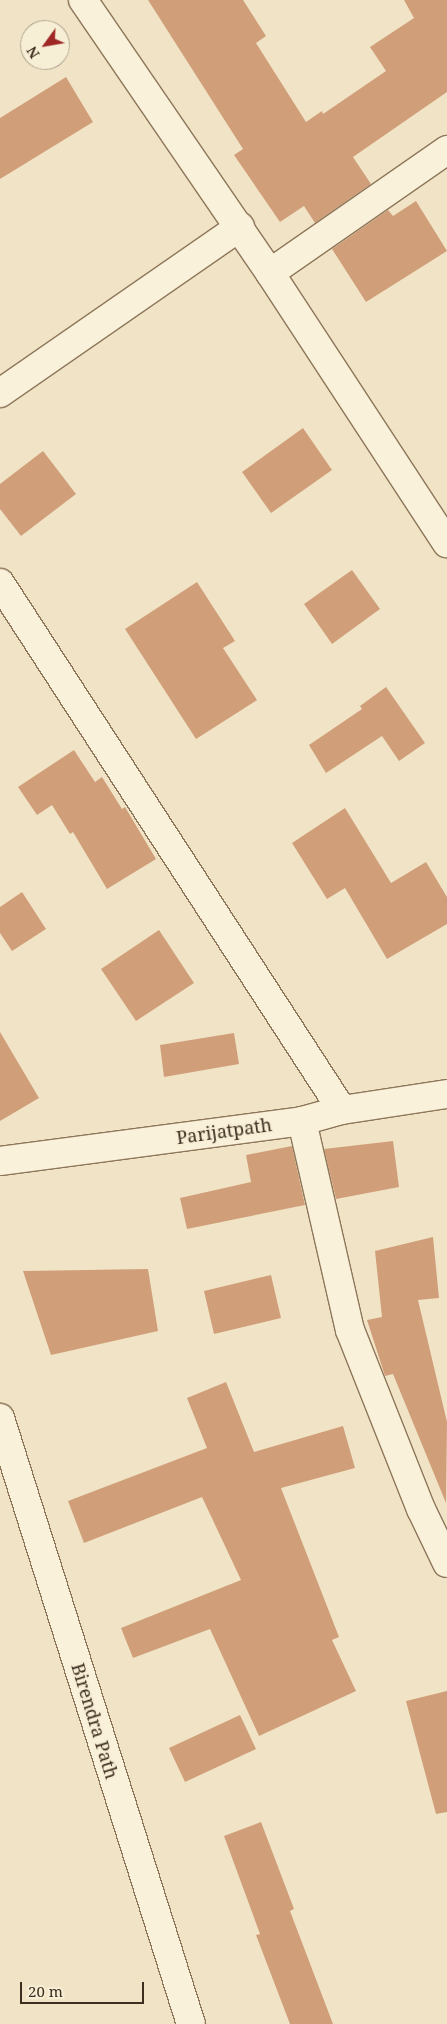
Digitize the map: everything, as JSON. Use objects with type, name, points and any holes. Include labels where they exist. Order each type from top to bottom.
[{"type":"street","points":[[83,0],[240,227],[447,543]]},
{"type":"street","points":[[270,272],[447,150]]},
{"type":"street","points":[[0,393],[240,227]]},
{"type":"street","points":[[0,583],[342,1110]]},
{"type":"street","name":"Parijatpath","points":[[0,1161],[302,1121],[342,1110],[447,1094]]},
{"type":"street","points":[[302,1121],[350,1330],[421,1509],[447,1563]]},
{"type":"street","name":"Birendra Path","points":[[0,1418],[190,2024]]},
{"type":"building","points":[[148,0],[243,0],[266,36],[256,43],[306,122],[322,111],[323,114],[386,71],[370,47],[414,18],[404,0],[447,0],[447,92],[353,157],[371,184],[315,223],[304,206],[280,222],[234,155],[243,149]]},
{"type":"building","points":[[66,77],[93,122],[0,179],[0,118]]},
{"type":"building","points":[[416,201],[447,251],[366,302],[332,249],[388,210],[393,216]]},
{"type":"building","points":[[303,428],[332,470],[271,513],[242,472]]},
{"type":"building","points":[[43,451],[76,494],[21,536],[0,509],[0,484]]},
{"type":"building","points":[[352,570],[380,609],[332,644],[304,604]]},
{"type":"building","points":[[197,582],[235,641],[223,648],[257,700],[196,739],[125,629]]},
{"type":"building","points":[[386,687],[425,743],[399,761],[382,736],[326,773],[309,745],[362,709],[360,706]]},
{"type":"building","points":[[74,750],[95,782],[102,777],[122,809],[125,807],[156,859],[107,889],[73,832],[70,834],[52,805],[37,815],[18,787]]},
{"type":"building","points":[[345,808],[391,883],[426,862],[447,897],[447,924],[387,959],[345,888],[327,899],[292,843]]},
{"type":"building","points":[[22,892],[46,929],[12,951],[0,933],[0,907]]},
{"type":"building","points":[[159,930],[194,983],[136,1021],[101,969]]},
{"type":"building","points":[[0,1032],[39,1098],[0,1121]]},
{"type":"building","points":[[234,1033],[239,1064],[164,1077],[160,1045]]},
{"type":"building","points":[[393,1141],[399,1187],[336,1199],[324,1149]]},
{"type":"building","points":[[292,1146],[305,1205],[187,1229],[180,1198],[251,1182],[246,1155]]},
{"type":"building","points":[[433,1237],[439,1298],[418,1300],[447,1422],[446,1503],[393,1374],[385,1376],[367,1320],[382,1317],[375,1251]]},
{"type":"building","points":[[148,1269],[158,1331],[51,1355],[23,1271]]},
{"type":"building","points":[[271,1275],[281,1318],[214,1334],[204,1291]]},
{"type":"building","points":[[226,1382],[254,1452],[343,1426],[355,1468],[281,1488],[339,1637],[332,1640],[356,1691],[259,1736],[210,1629],[133,1658],[121,1628],[241,1580],[202,1497],[84,1543],[68,1501],[207,1448],[187,1398]]},
{"type":"building","points":[[447,1691],[447,1812],[436,1814],[406,1701]]},
{"type":"building","points":[[240,1715],[256,1749],[185,1782],[169,1748]]},
{"type":"building","points":[[261,1822],[294,1909],[290,1911],[333,2024],[290,2024],[256,1935],[260,1934],[224,1836]]}]
